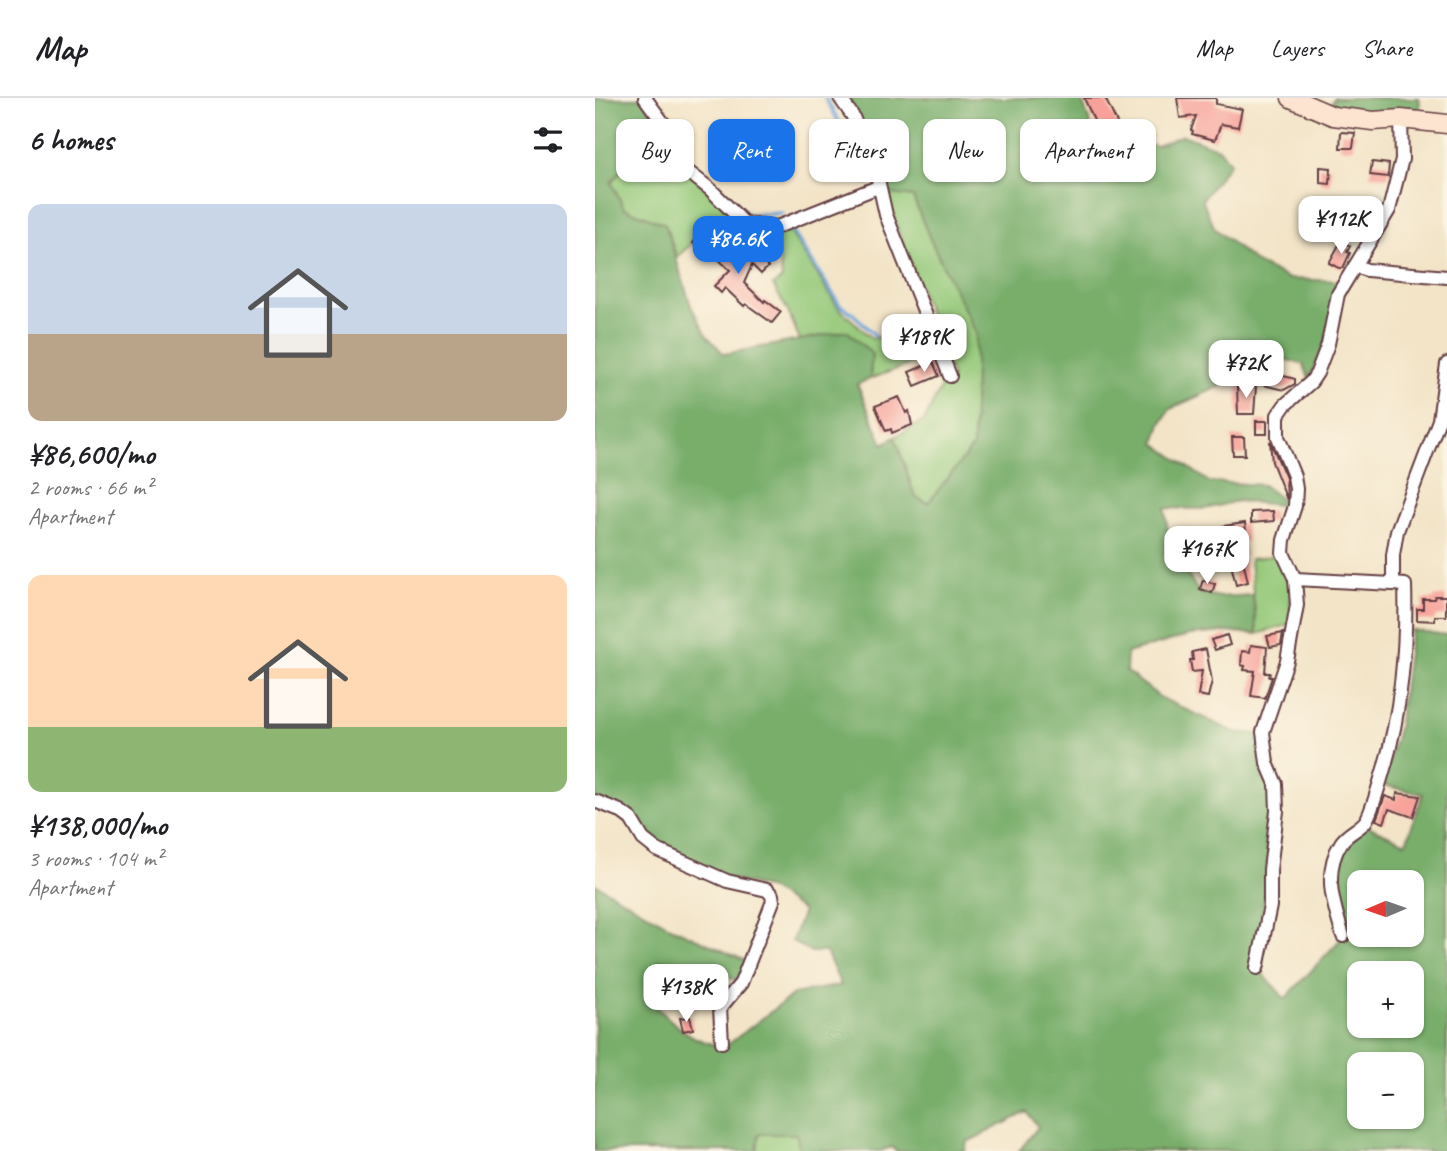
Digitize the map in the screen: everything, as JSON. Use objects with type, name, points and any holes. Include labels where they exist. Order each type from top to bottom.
[{"type":"street","points":[[645,98],[664,124],[681,164],[744,223],[777,227],[878,187]]},
{"type":"street","points":[[840,98],[852,115],[875,166],[887,215],[950,376]]},
{"type":"street","points":[[1291,98],[1333,116],[1373,121],[1401,119],[1447,124]]},
{"type":"street","points":[[1257,968],[1270,906],[1270,870],[1277,811],[1276,784],[1267,763],[1263,732],[1287,661],[1296,612],[1295,579],[1283,554],[1284,540],[1295,506],[1296,489],[1294,476],[1278,436],[1278,415],[1285,405],[1311,383],[1317,373],[1328,344],[1338,294],[1389,209],[1402,159],[1401,119]]},
{"type":"street","points":[[1355,266],[1367,270],[1447,276]]},
{"type":"street","points":[[1393,584],[1393,555],[1397,531],[1439,419],[1447,364]]},
{"type":"street","points":[[1295,579],[1405,585],[1406,638],[1384,770],[1365,822],[1341,842],[1332,861],[1331,895],[1343,936]]},
{"type":"street","points":[[595,801],[620,811],[631,819],[643,839],[657,849],[727,881],[767,890],[772,895],[773,901],[741,983],[720,1008],[722,1042]]},
{"type":"green space","points":[[595,98],[641,98],[655,117],[616,119],[616,177],[611,182],[624,208],[665,224],[691,306],[707,336],[724,354],[847,331],[872,354],[870,379],[857,384],[883,444],[895,437],[915,497],[928,503],[973,447],[976,333],[930,239],[913,197],[885,193],[880,182],[909,182],[909,119],[854,119],[845,98],[1081,98],[1089,119],[1020,119],[1020,182],[1156,182],[1156,146],[1183,135],[1220,149],[1230,163],[1202,200],[1215,229],[1256,263],[1289,279],[1341,281],[1325,343],[1309,379],[1303,364],[1260,353],[1221,386],[1170,409],[1161,424],[1155,443],[1209,482],[1263,485],[1291,506],[1238,501],[1205,509],[1165,508],[1170,548],[1199,592],[1219,597],[1253,595],[1257,634],[1224,632],[1190,635],[1127,653],[1126,671],[1161,698],[1234,732],[1260,734],[1269,776],[1272,818],[1263,908],[1263,974],[1285,999],[1340,940],[1334,877],[1344,843],[1365,825],[1406,843],[1423,794],[1382,785],[1398,729],[1411,630],[1447,635],[1447,1151],[1019,1151],[1038,1127],[1027,1112],[967,1142],[965,1151],[896,1151],[892,1147],[880,1151],[800,1151],[796,1134],[759,1134],[757,1151],[595,1151],[595,884],[673,928],[746,961],[738,980],[659,961],[646,996],[681,1029],[702,1041],[726,1046],[794,994],[841,985],[826,952],[811,952],[792,941],[803,911],[770,889],[723,877],[658,847],[595,797]]},
{"type":"green space","points":[[1334,98],[1419,98],[1420,104],[1414,118],[1329,107]]},
{"type":"green space","points":[[616,176],[616,182],[694,182],[694,177],[744,225],[714,223],[677,257],[665,224],[624,208],[611,181]]},
{"type":"green space","points":[[885,193],[913,197],[930,239],[976,333],[973,447],[928,503],[915,497],[895,437],[924,421],[945,379],[952,377]]},
{"type":"green space","points":[[787,227],[838,307],[872,339],[924,324],[935,355],[870,379],[872,354],[847,331],[800,340],[773,285],[782,279],[773,237]]},
{"type":"green space","points":[[1281,555],[1290,577],[1291,624],[1257,634],[1250,559]]},
{"type":"green space","points":[[759,1134],[797,1134],[800,1151],[757,1151]]},
{"type":"building","points":[[1084,98],[1105,98],[1115,119],[1093,119]]},
{"type":"building","points":[[1177,98],[1216,98],[1216,104],[1242,109],[1238,127],[1221,124],[1215,140],[1192,134],[1196,116],[1180,118]]},
{"type":"building","points":[[1341,132],[1355,133],[1353,148],[1340,148]]},
{"type":"building","points":[[1372,162],[1389,164],[1388,177],[1370,175]]},
{"type":"building","points":[[1320,167],[1331,168],[1330,184],[1320,183]]},
{"type":"building","points":[[704,231],[737,262],[749,249],[768,267],[761,274],[752,265],[744,283],[764,302],[765,300],[781,312],[772,323],[746,304],[744,306],[725,288],[721,293],[714,286],[730,270],[693,243]]},
{"type":"building","points":[[1341,241],[1350,246],[1347,252],[1350,253],[1343,268],[1339,268],[1329,263]]},
{"type":"building","points":[[933,362],[939,376],[915,386],[909,372]]},
{"type":"building","points":[[1254,368],[1295,379],[1295,384],[1284,390],[1254,383]]},
{"type":"building","points":[[1256,386],[1254,414],[1238,414],[1237,387]]},
{"type":"building","points":[[899,397],[906,413],[909,411],[912,425],[892,433],[891,429],[886,431],[875,406]]},
{"type":"building","points":[[1256,421],[1267,421],[1267,434],[1256,434]]},
{"type":"building","points":[[1232,437],[1244,437],[1245,455],[1233,455]]},
{"type":"building","points":[[1270,441],[1286,478],[1287,500],[1272,462]]},
{"type":"building","points":[[1273,511],[1274,521],[1251,523],[1251,512]]},
{"type":"building","points":[[1245,523],[1247,541],[1243,542],[1245,556],[1242,556],[1248,582],[1236,585],[1227,548],[1226,552],[1223,526]]},
{"type":"building","points":[[1203,580],[1215,584],[1212,593],[1200,589]]},
{"type":"building","points":[[1435,596],[1446,596],[1446,616],[1435,616],[1435,621],[1417,620],[1417,609],[1423,609],[1423,599],[1434,599]]},
{"type":"building","points":[[1283,633],[1281,645],[1270,647],[1267,636]]},
{"type":"building","points":[[1227,635],[1230,645],[1215,650],[1211,640]]},
{"type":"building","points":[[1251,645],[1267,647],[1265,673],[1270,673],[1269,677],[1272,677],[1265,698],[1251,696],[1255,671],[1244,670],[1245,666],[1241,665],[1242,651],[1250,652]]},
{"type":"building","points":[[1206,649],[1212,681],[1208,697],[1198,695],[1202,671],[1192,672],[1190,660],[1193,660],[1192,652]]},
{"type":"building","points":[[1397,793],[1420,796],[1413,817],[1389,809],[1384,823],[1376,820],[1385,796],[1396,800]]},
{"type":"building","points":[[690,1017],[693,1029],[683,1031],[680,1018]]},
{"type":"waterway","points":[[825,98],[854,148],[867,183]]},
{"type":"waterway","points":[[725,195],[748,215],[782,213]]},
{"type":"waterway","points":[[791,229],[840,305],[875,335]]}]
